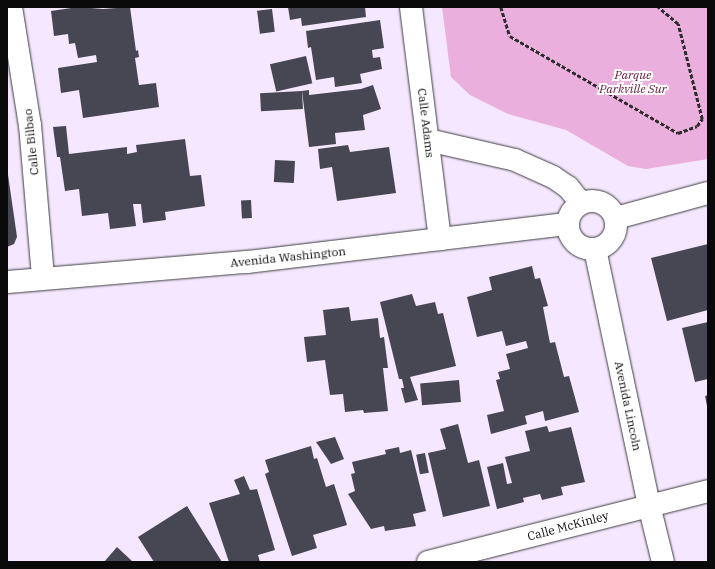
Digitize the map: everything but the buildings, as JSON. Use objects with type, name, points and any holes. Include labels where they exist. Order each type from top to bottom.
[{"type":"street","name":"Calle Bilbao","points":[[11,7],[30,125],[44,278]]},
{"type":"street","name":"Calle Adams","points":[[411,7],[440,239]]},
{"type":"street","points":[[428,140],[515,160],[553,177],[568,187],[581,203]]},
{"type":"street","points":[[616,218],[708,193]]},
{"type":"street","points":[[598,200],[606,204],[616,218],[615,234],[603,247],[595,249],[578,245],[570,236],[568,224],[574,208],[581,203],[598,200]]},
{"type":"street","name":"Avenida Washington","points":[[7,282],[247,262],[568,224]]},
{"type":"street","name":"Avenida Lincoln","points":[[595,249],[649,505],[663,562]]},
{"type":"street","name":"Calle McKinley","points":[[428,562],[708,491]]},
{"type":"path","points":[[500,7],[510,36],[678,134],[697,126],[702,119],[678,24],[658,7]]},
{"type":"green space","name":"Parque Parkville Sur","points":[[442,7],[708,7],[708,159],[646,169],[628,166],[566,130],[508,114],[470,95],[451,77]]}]
